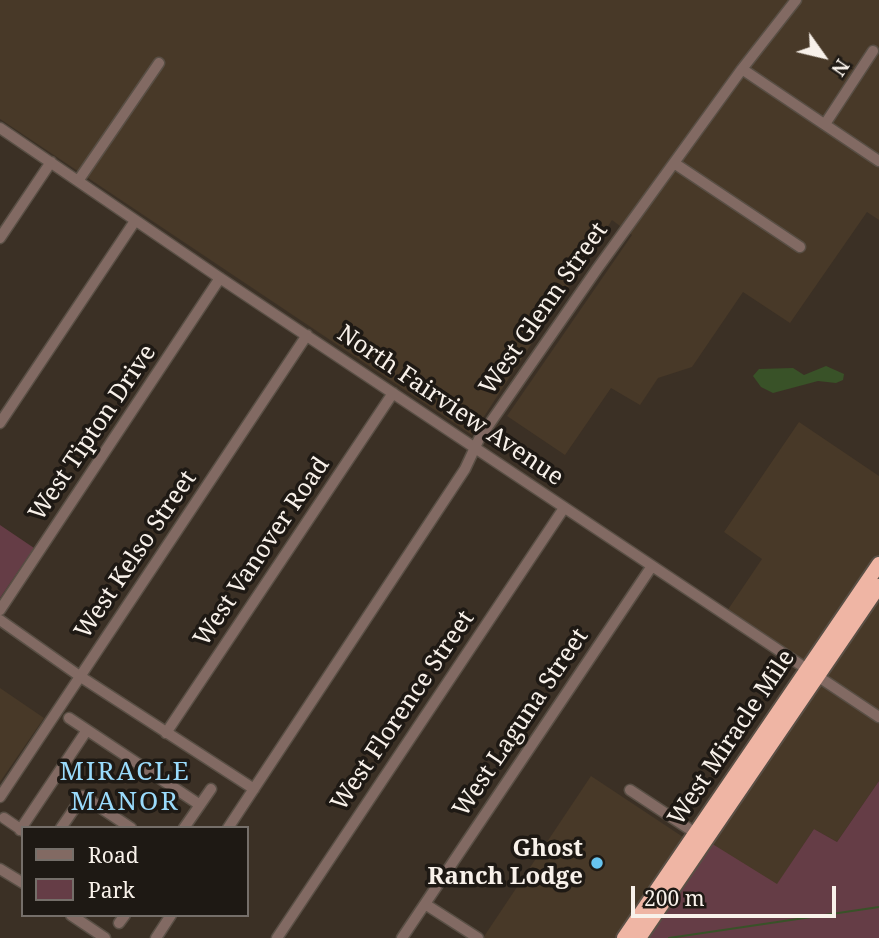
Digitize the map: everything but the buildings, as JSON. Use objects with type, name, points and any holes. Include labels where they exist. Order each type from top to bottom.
[{"type":"highway","name":"West Miracle Mile","points":[[639,938],[701,836],[812,672],[879,564]]},
{"type":"highway","name":"West Miracle Mile","points":[[812,672],[879,586]]},
{"type":"highway","name":"West Miracle Mile","points":[[624,938],[701,836]]},
{"type":"street","name":"West Glenn Street","points":[[229,826],[590,280],[742,69],[796,0]]},
{"type":"street","points":[[825,124],[873,51]]},
{"type":"street","points":[[78,181],[159,62]]},
{"type":"street","points":[[742,69],[879,161]]},
{"type":"street","name":"North Fairview Avenue","points":[[0,128],[220,278],[879,717]]},
{"type":"street","points":[[0,238],[51,162]]},
{"type":"street","points":[[674,163],[800,247]]},
{"type":"street","points":[[0,423],[135,221]]},
{"type":"street","name":"West Tipton Drive","points":[[0,610],[220,278]]},
{"type":"street","name":"West Kelso Street","points":[[0,796],[307,335]]},
{"type":"street","name":"West Vanover Road","points":[[166,733],[393,393]]},
{"type":"street","name":"West Florence Street","points":[[276,938],[564,508]]},
{"type":"street","name":"West Laguna Street","points":[[402,938],[520,771],[652,566]]},
{"type":"street","points":[[0,620],[81,677],[254,789]]},
{"type":"street","points":[[69,718],[200,805]]},
{"type":"street","points":[[25,826],[87,730]]},
{"type":"street","points":[[185,826],[211,789]]},
{"type":"street","points":[[630,790],[701,836]]},
{"type":"street","points":[[62,826],[83,796],[128,826]]},
{"type":"street","points":[[4,818],[21,830]]},
{"type":"street","points":[[0,869],[21,883]]},
{"type":"street","points":[[425,904],[478,938]]},
{"type":"street","points":[[74,917],[105,938]]},
{"type":"street","points":[[156,938],[170,917]]},
{"type":"shaded area","points":[[0,0],[879,0],[879,220],[867,212],[790,323],[743,292],[692,367],[658,378],[640,405],[611,388],[565,455],[507,416],[632,235],[612,220],[472,435],[0,119]]},
{"type":"shaded area","points":[[826,366],[844,374],[843,380],[836,383],[818,381],[773,393],[761,387],[753,376],[759,369],[793,368],[804,375]]},
{"type":"shaded area","points":[[799,422],[879,476],[879,781],[837,842],[814,829],[777,885],[639,938],[483,938],[591,776],[683,837],[689,829],[695,832],[807,669],[725,614],[762,559],[724,532]]},
{"type":"shaded area","points":[[0,688],[44,718],[0,782]]},
{"type":"green space","points":[[0,525],[34,548],[0,598]]},
{"type":"green space","points":[[879,781],[879,938],[639,938],[706,840],[777,884],[814,829],[837,842]]},
{"type":"waterway","points":[[669,938],[879,907]]},
{"type":"place","name":"Ghost Ranch Lodge","points":[[597,863]]},
{"type":"district","name":"MIRACLE MANOR","points":[[125,788]]}]
